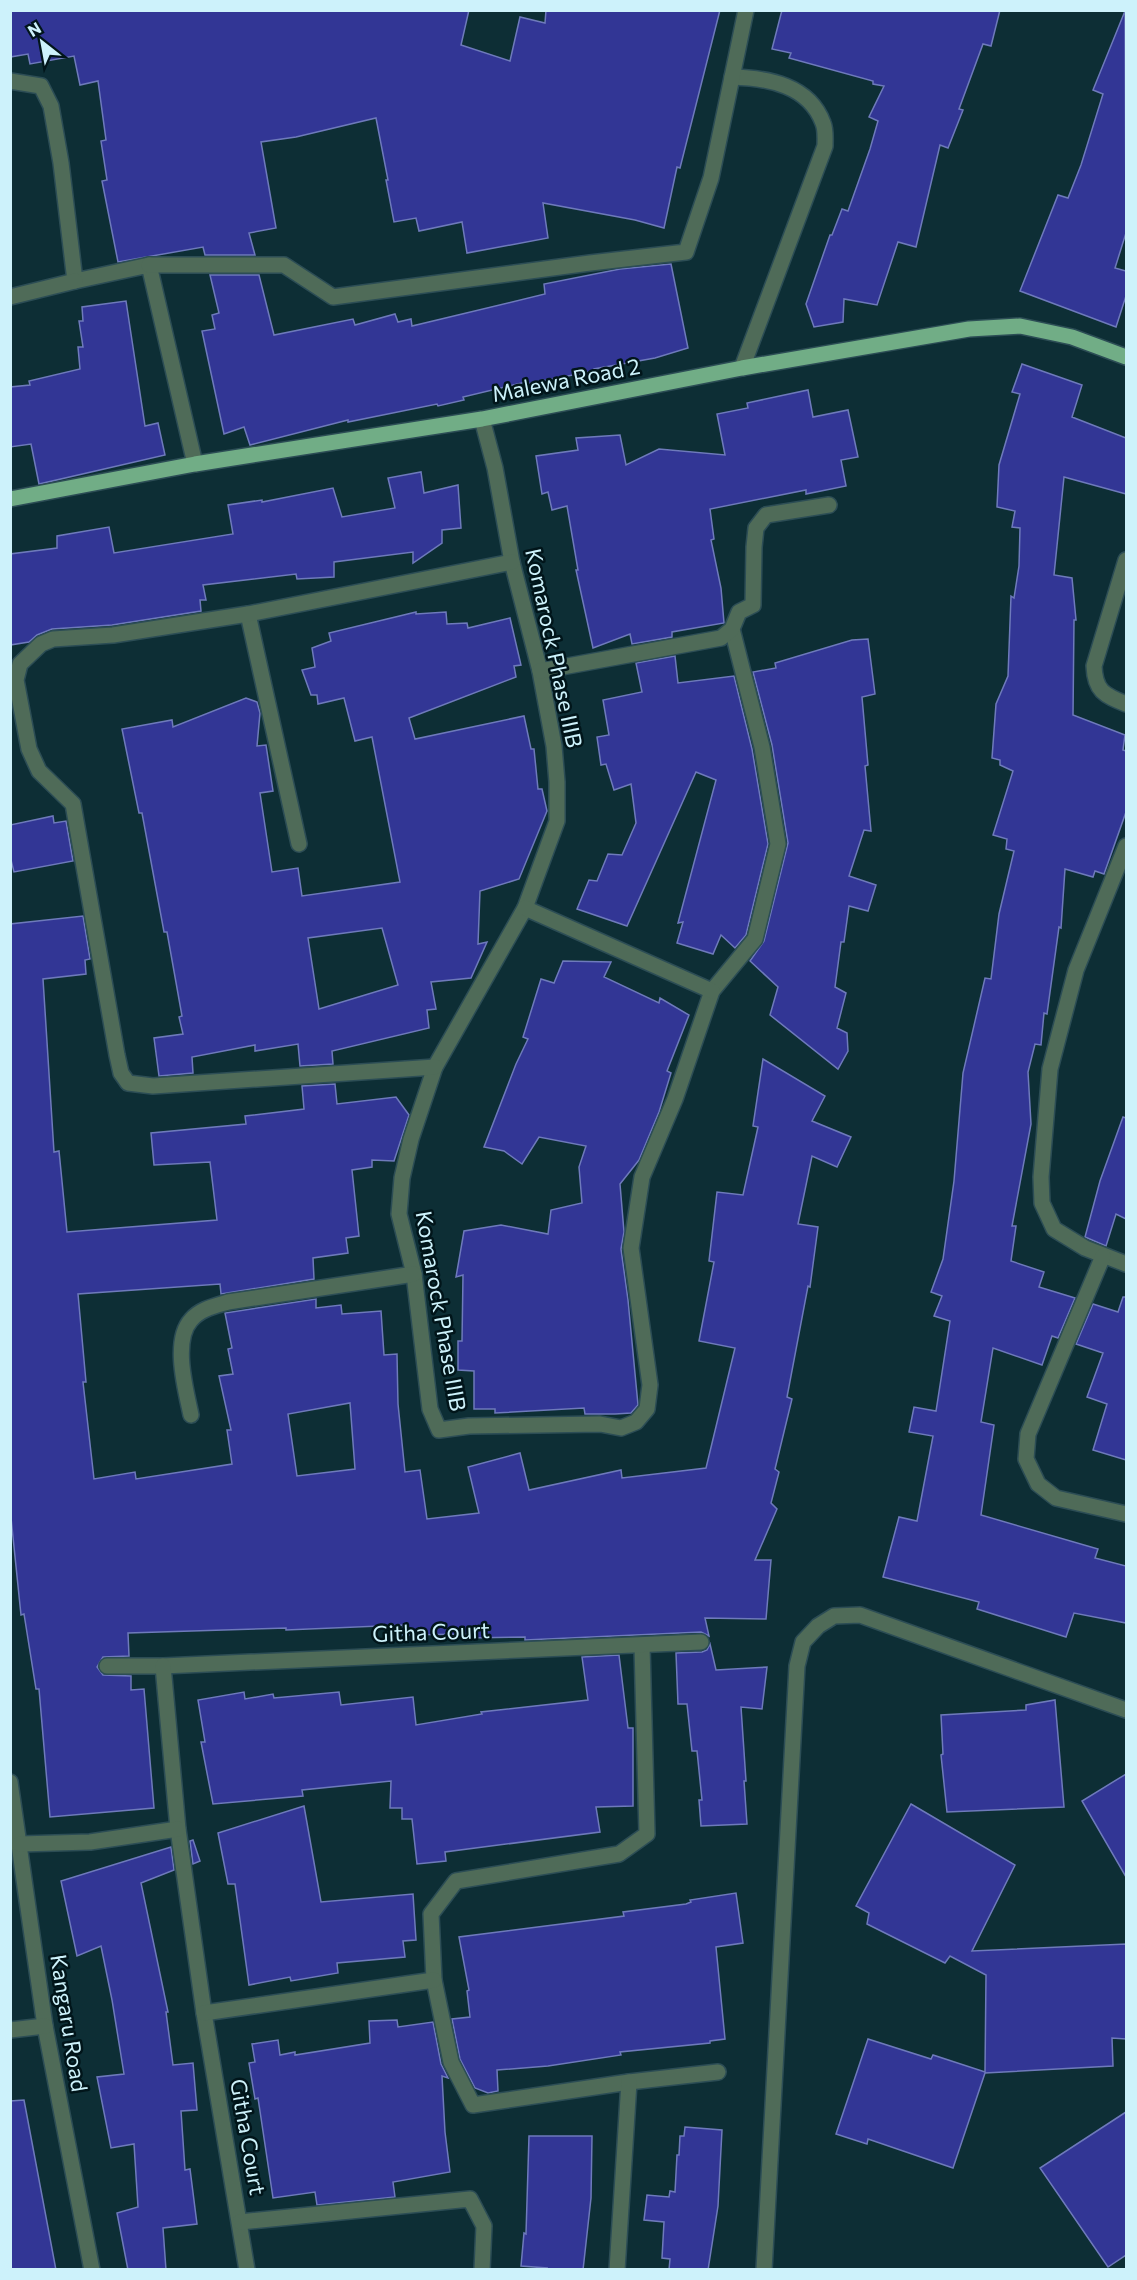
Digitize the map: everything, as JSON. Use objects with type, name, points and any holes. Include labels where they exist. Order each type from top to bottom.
[{"type":"main road","name":"Malewa Road 2","points":[[10,499],[195,464],[482,419],[742,368],[969,328],[1020,326],[1072,337],[1126,357]]},
{"type":"street","points":[[10,297],[149,265],[285,265],[333,297],[686,252],[711,178],[746,10]]},
{"type":"street","points":[[732,77],[756,77],[797,90],[813,104],[824,125],[825,146],[742,368]]},
{"type":"street","points":[[10,81],[41,86],[51,106],[61,163],[75,281]]},
{"type":"street","points":[[149,265],[195,464]]},
{"type":"street","name":"Komarock Phase IIIB","points":[[482,419],[495,468],[512,562],[540,671],[554,746],[557,821],[525,908],[435,1066],[411,1139],[402,1178],[399,1214],[414,1274],[430,1409],[440,1430],[469,1426],[600,1424],[621,1428],[636,1422],[646,1409],[650,1385],[631,1248],[642,1177],[675,1100],[712,991],[755,939],[778,844],[762,747],[732,629]]},
{"type":"street","points":[[540,671],[721,638],[732,629],[739,612],[753,605],[756,528],[766,515],[829,505]]},
{"type":"street","points":[[1126,560],[1094,666],[1094,680],[1105,694],[1126,704]]},
{"type":"street","points":[[435,1066],[153,1086],[128,1083],[121,1073],[73,804],[39,771],[29,749],[16,680],[20,664],[41,645],[53,639],[113,635],[248,614],[512,562]]},
{"type":"street","points":[[248,614],[299,844]]},
{"type":"street","points":[[1126,846],[1076,970],[1050,1069],[1041,1177],[1042,1203],[1054,1229],[1085,1248],[1126,1264]]},
{"type":"street","points":[[525,908],[712,991]]},
{"type":"street","points":[[1103,1256],[1028,1434],[1026,1459],[1038,1484],[1056,1498],[1126,1514]]},
{"type":"street","points":[[190,1415],[181,1367],[183,1336],[190,1320],[204,1310],[228,1302],[414,1274]]},
{"type":"street","points":[[764,2270],[797,1678],[803,1641],[818,1626],[834,1616],[860,1614],[1126,1710]]},
{"type":"street","name":"Githa Court","points":[[107,1666],[164,1666],[701,1642]]},
{"type":"street","points":[[642,1646],[647,1834],[619,1854],[456,1881],[431,1914],[434,1980],[451,2062],[473,2105],[629,2082],[718,2072]]},
{"type":"street","name":"Githa Court","points":[[164,1666],[178,1829],[204,2013],[247,2270]]},
{"type":"street","name":"Kangaru Road","points":[[10,1782],[45,2026],[91,2269]]},
{"type":"street","points":[[20,1844],[90,1842],[178,1829]]},
{"type":"street","points":[[204,2013],[434,1980]]},
{"type":"street","points":[[10,2031],[45,2026]]},
{"type":"street","points":[[617,2270],[629,2082]]},
{"type":"street","points":[[240,2222],[470,2199],[483,2226],[482,2270]]},
{"type":"building","points":[[10,10],[469,10],[461,45],[510,61],[520,17],[545,23],[546,10],[720,10],[680,168],[677,167],[664,228],[635,220],[543,203],[548,238],[467,253],[462,222],[419,231],[416,218],[394,222],[376,118],[296,137],[261,142],[276,228],[249,233],[255,255],[205,255],[203,247],[118,262],[102,181],[107,180],[101,141],[106,140],[98,81],[80,85],[74,56],[30,64],[28,54],[10,57]]},
{"type":"building","points":[[782,10],[1000,10],[991,46],[983,44],[959,109],[963,110],[948,148],[940,145],[916,247],[898,242],[877,305],[844,299],[843,322],[814,327],[806,304],[830,235],[832,235],[842,209],[848,211],[878,121],[869,117],[884,86],[789,58],[791,53],[772,49]]},
{"type":"building","points":[[1125,11],[1126,233],[1115,268],[1126,271],[1126,296],[1116,327],[1020,291],[1058,195],[1068,198],[1081,165],[1103,94],[1093,90]]},
{"type":"building","points":[[671,264],[688,348],[655,358],[594,369],[594,371],[526,384],[526,382],[463,397],[464,400],[438,406],[437,404],[348,422],[348,420],[250,445],[244,427],[224,434],[202,331],[215,329],[212,315],[219,313],[210,275],[259,275],[274,335],[353,319],[355,325],[395,314],[398,322],[411,319],[412,326],[545,294],[544,284],[620,269]]},
{"type":"building","points":[[126,301],[145,426],[158,423],[165,455],[39,484],[31,444],[10,447],[10,387],[30,385],[29,381],[80,369],[78,347],[83,347],[79,321],[83,321],[82,307]]},
{"type":"building","points":[[1022,364],[1082,385],[1072,417],[1126,438],[1126,494],[1064,477],[1054,575],[1072,578],[1076,620],[1074,620],[1073,715],[1125,735],[1123,750],[1126,751],[1126,812],[1104,874],[1095,871],[1093,877],[1065,869],[1061,928],[1059,927],[1047,1014],[1044,1013],[1041,1045],[1035,1044],[1028,1072],[1031,1124],[1012,1226],[1016,1226],[1011,1261],[1044,1272],[1039,1287],[1075,1298],[1058,1338],[1052,1336],[1042,1365],[993,1348],[981,1422],[994,1425],[981,1515],[1098,1549],[1095,1558],[1126,1566],[1126,1623],[1074,1613],[1066,1637],[977,1609],[979,1602],[883,1577],[899,1517],[917,1521],[933,1436],[909,1432],[914,1407],[936,1411],[950,1321],[934,1316],[942,1296],[931,1292],[943,1259],[954,1181],[963,1073],[985,978],[991,979],[999,914],[1014,851],[1006,849],[1007,839],[993,835],[1013,771],[1000,765],[1000,760],[992,758],[996,704],[1008,676],[1011,596],[1014,598],[1019,566],[1020,528],[1012,527],[1015,511],[997,507],[999,465],[1020,394],[1012,392]]},
{"type":"building","points":[[808,390],[813,417],[848,410],[858,457],[841,460],[846,486],[806,494],[806,490],[710,509],[714,539],[711,540],[721,588],[724,623],[672,632],[672,637],[632,644],[630,634],[593,648],[576,570],[578,570],[567,506],[552,510],[548,492],[542,494],[536,456],[578,450],[576,438],[620,435],[626,465],[659,449],[725,455],[717,414],[748,408],[747,403]]},
{"type":"building","points":[[421,472],[424,493],[458,485],[461,528],[442,530],[442,543],[413,563],[413,552],[334,562],[334,577],[297,579],[296,574],[203,585],[206,600],[200,600],[201,611],[112,625],[52,629],[37,635],[29,642],[10,645],[10,554],[57,548],[57,536],[109,527],[114,553],[233,534],[228,505],[262,500],[262,502],[333,488],[342,517],[395,508],[388,478]]},
{"type":"building","points":[[416,612],[416,614],[446,612],[447,624],[467,623],[468,628],[510,618],[521,665],[514,666],[516,677],[409,718],[415,739],[524,716],[531,749],[534,749],[538,789],[542,789],[547,811],[519,879],[480,891],[478,944],[487,942],[471,978],[431,982],[436,1009],[427,1010],[429,1028],[332,1051],[333,1064],[300,1066],[298,1044],[255,1051],[255,1045],[192,1057],[193,1073],[159,1076],[154,1038],[183,1034],[179,1017],[182,1016],[167,932],[164,932],[142,813],[139,813],[122,729],[172,720],[173,727],[246,698],[257,702],[260,713],[257,746],[266,745],[273,791],[260,793],[272,872],[298,868],[302,896],[400,882],[372,737],[355,741],[344,698],[318,704],[317,695],[311,695],[302,670],[315,667],[312,648],[331,641],[329,633]],"holes":[[[382,928],[398,985],[319,1009],[308,938]]]},
{"type":"building","points":[[868,639],[875,694],[862,697],[871,831],[864,830],[849,876],[876,885],[868,911],[849,906],[844,942],[841,942],[835,987],[846,993],[837,1028],[847,1033],[848,1051],[838,1069],[770,1015],[778,987],[750,961],[764,941],[788,843],[772,745],[753,672],[776,668],[775,663],[852,640]]},
{"type":"building","points":[[675,656],[678,683],[734,676],[752,749],[768,844],[746,935],[735,948],[721,935],[713,954],[677,943],[683,922],[678,923],[716,780],[696,772],[627,926],[577,909],[589,880],[597,881],[608,854],[622,855],[636,823],[631,784],[614,790],[606,764],[601,765],[597,737],[609,735],[603,700],[642,692],[636,663]]},
{"type":"building","points":[[53,816],[54,823],[66,821],[73,861],[14,872],[10,856],[10,825]]},
{"type":"building","points":[[83,916],[90,959],[85,960],[86,974],[43,979],[54,1152],[59,1151],[67,1232],[217,1220],[210,1162],[154,1165],[151,1133],[246,1124],[245,1116],[304,1109],[302,1086],[335,1084],[337,1104],[396,1097],[409,1115],[394,1161],[372,1160],[372,1167],[352,1170],[359,1236],[346,1238],[348,1253],[313,1258],[314,1279],[221,1294],[220,1284],[78,1294],[86,1382],[83,1382],[94,1479],[135,1472],[136,1479],[232,1464],[227,1430],[231,1430],[219,1376],[233,1374],[228,1349],[232,1348],[225,1313],[316,1299],[316,1308],[341,1305],[342,1314],[381,1311],[384,1355],[397,1354],[398,1404],[405,1472],[420,1470],[427,1519],[479,1513],[468,1467],[520,1453],[529,1490],[621,1470],[622,1478],[706,1468],[735,1348],[699,1341],[714,1262],[709,1261],[717,1192],[743,1195],[758,1127],[753,1126],[763,1059],[825,1096],[812,1121],[851,1137],[837,1167],[812,1156],[798,1224],[818,1227],[810,1287],[808,1286],[787,1397],[792,1399],[775,1469],[779,1472],[771,1503],[777,1509],[755,1560],[771,1560],[766,1619],[705,1618],[709,1636],[701,1632],[525,1640],[525,1637],[466,1638],[466,1634],[403,1635],[403,1625],[128,1633],[129,1656],[103,1657],[97,1667],[103,1675],[131,1676],[131,1690],[144,1689],[154,1808],[50,1817],[39,1689],[36,1689],[24,1614],[21,1615],[10,1508],[10,924]],"holes":[[[350,1403],[355,1469],[297,1476],[288,1414]]]},
{"type":"building","points":[[563,961],[611,962],[604,977],[659,1003],[660,998],[689,1015],[667,1071],[671,1073],[659,1112],[639,1160],[620,1184],[624,1232],[621,1249],[638,1405],[631,1413],[615,1414],[585,1414],[584,1408],[495,1413],[495,1409],[474,1409],[474,1371],[458,1370],[458,1341],[462,1341],[463,1275],[456,1277],[464,1231],[501,1225],[548,1234],[551,1210],[582,1203],[579,1167],[586,1146],[539,1137],[522,1164],[504,1151],[484,1147],[528,1039],[523,1037],[541,979],[554,983]]},
{"type":"building","points":[[1123,1117],[1126,1118],[1126,1219],[1116,1214],[1106,1246],[1085,1237],[1100,1181]]},
{"type":"building","points":[[1123,1297],[1126,1297],[1126,1460],[1093,1450],[1107,1404],[1087,1397],[1103,1353],[1076,1344],[1093,1304],[1118,1312]]},
{"type":"building","points":[[710,1644],[716,1670],[767,1667],[762,1709],[741,1707],[747,1824],[701,1826],[699,1800],[702,1800],[697,1751],[692,1751],[687,1704],[678,1704],[676,1653],[702,1652],[707,1650]]},
{"type":"building","points":[[619,1655],[628,1728],[633,1728],[633,1806],[596,1807],[600,1832],[445,1852],[446,1861],[417,1864],[412,1819],[402,1819],[402,1808],[390,1808],[391,1781],[302,1790],[303,1796],[213,1804],[201,1742],[205,1742],[198,1700],[244,1692],[245,1699],[273,1694],[274,1698],[339,1692],[341,1705],[413,1697],[416,1725],[482,1714],[481,1712],[588,1700],[582,1657]]},
{"type":"building","points":[[1055,1700],[1064,1807],[947,1812],[941,1755],[943,1754],[941,1715],[1026,1710],[1026,1705]]},
{"type":"building","points":[[1126,1774],[1126,1877],[1082,1801]]},
{"type":"building","points":[[911,1804],[1015,1865],[972,1951],[1126,1944],[1126,2039],[1112,2038],[1113,2066],[985,2073],[953,2168],[868,2139],[867,2144],[836,2134],[868,2039],[931,2059],[933,2055],[985,2072],[986,1975],[950,1956],[945,1963],[867,1924],[869,1913],[856,1906]]},
{"type":"building","points":[[304,1806],[321,1902],[413,1894],[416,1940],[403,1941],[405,1957],[337,1963],[338,1973],[291,1981],[290,1977],[249,1985],[235,1884],[228,1884],[218,1833]]},
{"type":"building","points":[[193,1840],[200,1861],[193,1864],[190,1841]]},
{"type":"building","points":[[171,1847],[174,1870],[141,1883],[168,2012],[166,2012],[173,2065],[193,2063],[197,2110],[181,2111],[185,2170],[190,2169],[197,2224],[163,2228],[166,2270],[128,2270],[117,2213],[138,2207],[134,2144],[111,2148],[97,2077],[124,2074],[112,2000],[101,1946],[77,1956],[61,1881]]},
{"type":"building","points":[[736,1893],[743,1943],[716,1947],[725,2039],[710,2041],[710,2043],[620,2052],[621,2055],[548,2066],[497,2070],[498,2091],[488,2093],[475,2088],[460,2059],[452,2019],[470,2017],[467,1991],[469,1990],[459,1937],[624,1916],[623,1912],[686,1904],[691,1902],[690,1900]]},
{"type":"building","points":[[397,2020],[398,2027],[433,2022],[441,2064],[448,2078],[442,2076],[450,2172],[393,2182],[395,2197],[317,2205],[315,2192],[273,2198],[258,2098],[255,2099],[249,2063],[255,2062],[252,2044],[278,2040],[280,2055],[295,2052],[295,2055],[370,2043],[369,2021]]},
{"type":"building","points":[[24,2100],[56,2270],[10,2270],[10,2101]]},
{"type":"building","points":[[1126,2112],[1126,2255],[1108,2267],[1040,2168]]},
{"type":"building","points":[[685,2127],[722,2130],[718,2206],[708,2270],[669,2270],[670,2259],[662,2258],[664,2222],[644,2220],[647,2195],[669,2197],[670,2191],[675,2192],[677,2155],[679,2155],[680,2136],[684,2136]]},
{"type":"building","points":[[529,2136],[592,2136],[591,2198],[583,2270],[546,2270],[547,2268],[521,2266],[524,2233],[526,2234]]}]
